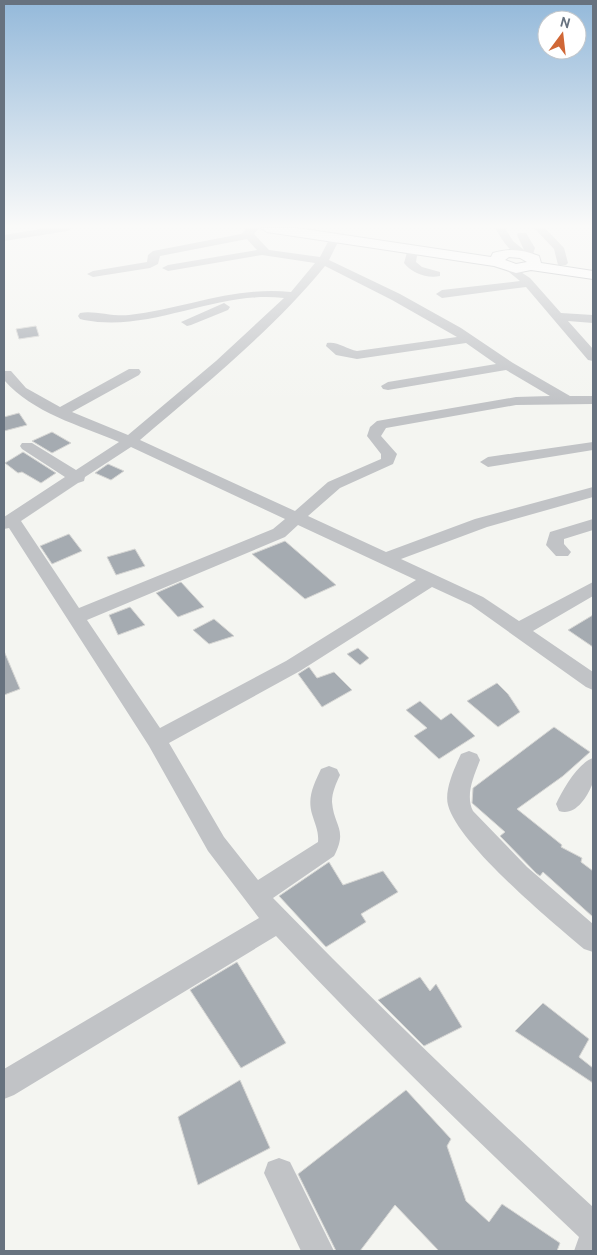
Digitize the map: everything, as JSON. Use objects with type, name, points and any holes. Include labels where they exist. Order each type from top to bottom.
[{"type":"street","points":[[302,287],[221,364],[130,441],[78,478],[8,522],[76,617],[156,740],[216,844],[255,896],[368,1015],[476,1121],[593,1228]]},
{"type":"street","points":[[375,287],[469,339],[508,366],[566,399]]},
{"type":"street","points":[[442,294],[465,287]]},
{"type":"street","points":[[540,287],[558,316],[593,357]]},
{"type":"street","points":[[84,316],[129,320],[231,297],[268,292],[294,296]]},
{"type":"street","points":[[187,322],[232,304],[231,297]]},
{"type":"street","points":[[558,316],[593,319]]},
{"type":"street","points":[[332,346],[341,352],[357,355],[469,339]]},
{"type":"street","points":[[388,386],[508,366]]},
{"type":"street","points":[[62,412],[134,372]]},
{"type":"street","points":[[6,374],[21,391],[62,412],[130,441],[477,601],[593,682]]},
{"type":"street","points":[[76,617],[279,533],[334,485],[388,461],[390,454],[374,436],[377,427],[382,424],[516,401],[593,400]]},
{"type":"street","points":[[27,446],[78,478]]},
{"type":"street","points":[[488,462],[593,446]]},
{"type":"street","points":[[384,559],[473,526],[550,502],[593,492]]},
{"type":"street","points":[[562,552],[555,544],[556,536],[593,524]]},
{"type":"street","points":[[156,740],[293,666],[430,580]]},
{"type":"street","points":[[519,630],[593,588]]},
{"type":"street","points":[[469,760],[458,798],[462,814],[493,851],[593,940]]},
{"type":"street","points":[[567,804],[593,767]]},
{"type":"street","points":[[255,896],[330,844],[331,837],[321,803],[329,775]]},
{"type":"street","points":[[4,1085],[277,921]]},
{"type":"street","points":[[279,1173],[318,1251]]},
{"type":"street","points":[[590,1251],[593,1242]]},
{"type":"building","points":[[36,326],[39,336],[19,339],[16,329]]},
{"type":"building","points":[[19,413],[27,425],[4,431],[4,417]]},
{"type":"building","points":[[52,432],[71,443],[52,453],[32,441]]},
{"type":"building","points":[[23,452],[56,473],[41,483],[22,472],[18,473],[5,463]]},
{"type":"building","points":[[108,464],[124,471],[111,480],[95,473]]},
{"type":"building","points":[[69,534],[82,551],[52,564],[40,546]]},
{"type":"building","points":[[285,541],[336,585],[305,599],[252,554]]},
{"type":"building","points":[[135,549],[145,566],[116,575],[107,557]]},
{"type":"building","points":[[181,582],[204,607],[178,617],[156,593]]},
{"type":"building","points":[[130,607],[145,625],[118,635],[109,615]]},
{"type":"building","points":[[593,615],[593,647],[568,630]]},
{"type":"building","points":[[214,619],[234,636],[209,644],[193,630]]},
{"type":"building","points":[[358,648],[369,658],[360,665],[347,654]]},
{"type":"building","points":[[4,651],[20,689],[4,695]]},
{"type":"building","points":[[309,667],[317,678],[334,672],[352,690],[322,707],[298,674]]},
{"type":"building","points":[[497,683],[508,694],[520,712],[498,727],[467,701]]},
{"type":"building","points":[[420,701],[441,720],[451,713],[475,736],[439,759],[414,736],[427,728],[406,710]]},
{"type":"building","points":[[554,727],[590,752],[563,776],[517,809],[562,845],[561,847],[582,858],[581,862],[593,871],[593,917],[543,872],[540,876],[536,873],[500,836],[505,832],[472,803],[473,788]]},
{"type":"building","points":[[329,862],[343,885],[383,871],[398,892],[361,914],[366,922],[326,947],[279,896]]},
{"type":"building","points":[[237,962],[286,1043],[241,1068],[190,990]]},
{"type":"building","points":[[420,977],[430,991],[436,984],[462,1027],[424,1046],[378,1000]]},
{"type":"building","points":[[543,1003],[589,1039],[579,1057],[593,1068],[593,1083],[515,1031]]},
{"type":"building","points":[[240,1080],[270,1148],[198,1185],[178,1117]]},
{"type":"building","points":[[406,1090],[451,1139],[447,1146],[466,1201],[489,1222],[502,1204],[560,1243],[557,1251],[439,1251],[395,1205],[360,1251],[336,1251],[298,1174]]}]
